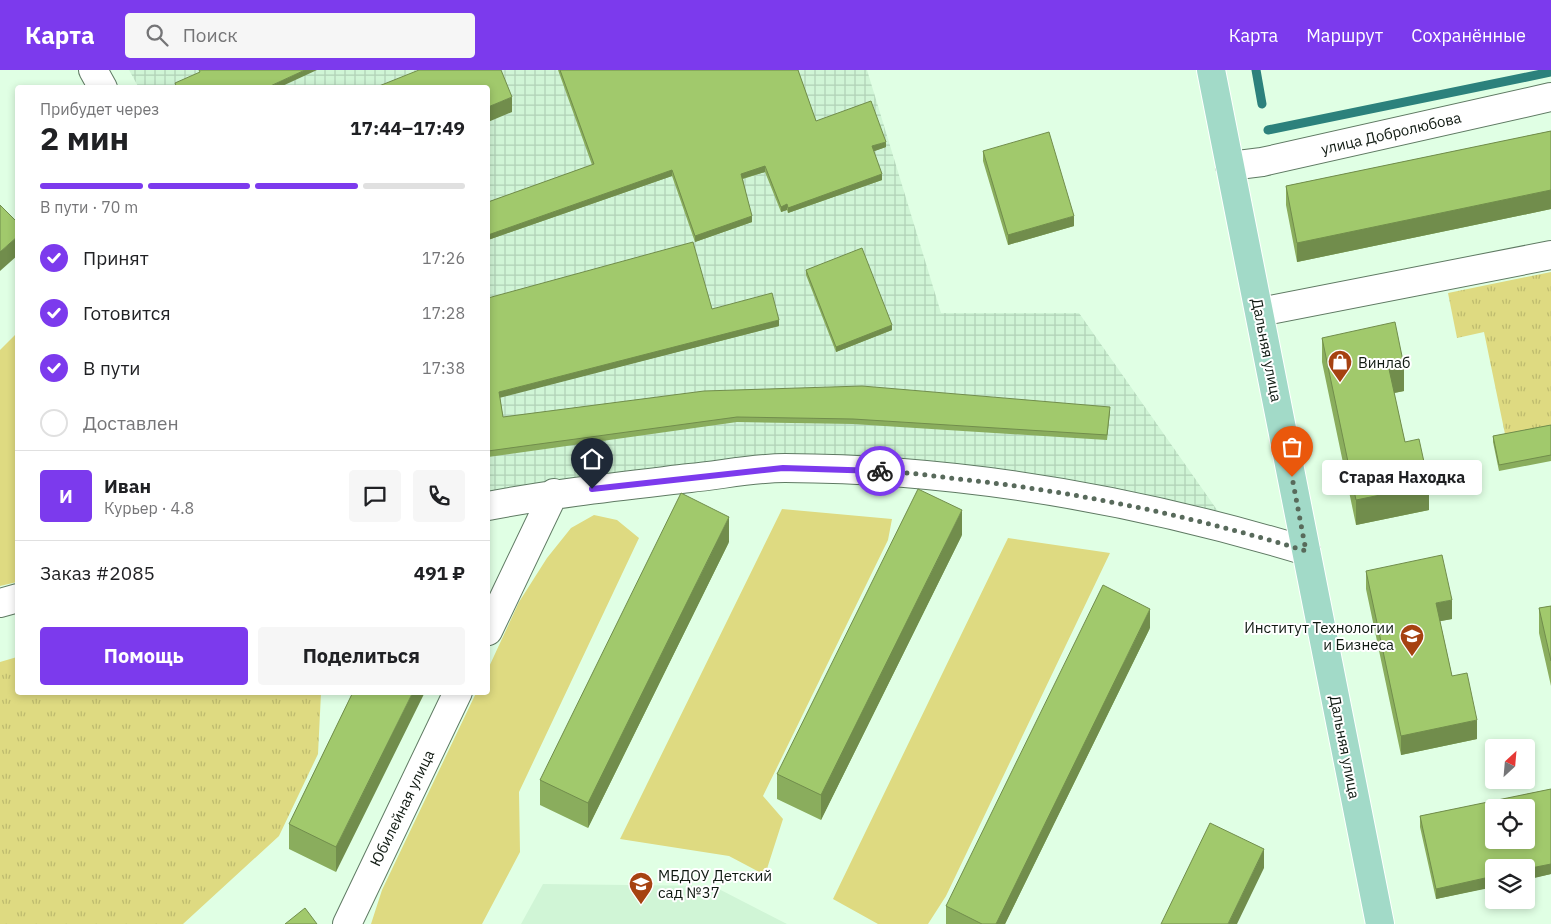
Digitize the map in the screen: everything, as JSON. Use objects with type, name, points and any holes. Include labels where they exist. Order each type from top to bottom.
[{"type":"main road","name":"Дальняя улица","points":[[1211,70],[1380,924]]},
{"type":"street","points":[[93,70],[101,85]]},
{"type":"street","name":"улица Добролюбова","points":[[1230,166],[1262,162],[1551,98]]},
{"type":"street","points":[[1260,312],[1551,255]]},
{"type":"street","points":[[490,506],[554,493],[783,468],[888,471],[1001,484],[1118,503],[1229,527],[1306,551]]},
{"type":"street","points":[[490,627],[554,493]]},
{"type":"street","points":[[0,603],[15,599]]},
{"type":"street","name":"Юбилейная улица","points":[[347,924],[457,695]]},
{"type":"shaded area","points":[[129,70],[867,70],[941,313],[1079,313],[1229,527],[783,468],[490,506],[490,85],[137,85]]},
{"type":"shaded area","name":"МБДОУ Детский сад №37","points":[[543,884],[713,886],[787,924],[521,924]]},
{"type":"green space","points":[[1551,272],[1551,425],[1505,434],[1484,332],[1457,338],[1448,293]]},
{"type":"green space","points":[[15,335],[15,582],[0,586],[0,350]]},
{"type":"green space","points":[[782,509],[892,519],[888,540],[763,796],[783,819],[765,875],[729,856],[620,839]]},
{"type":"green space","points":[[594,515],[617,520],[639,538],[519,792],[520,852],[482,924],[371,924],[382,890],[475,695],[490,695],[490,665],[519,602],[547,558],[571,528]]},
{"type":"green space","points":[[1008,538],[1110,553],[946,896],[928,924],[878,924],[833,899]]},
{"type":"green space","points":[[15,658],[15,695],[321,695],[318,754],[279,836],[183,924],[0,924],[0,662]]},
{"type":"building","points":[[199,70],[305,70],[272,85],[176,85],[175,83],[200,72]]},
{"type":"building","points":[[419,70],[501,70],[512,97],[490,106],[490,85],[382,85]]},
{"type":"building","points":[[560,70],[798,70],[816,121],[871,101],[886,142],[872,146],[882,174],[788,208],[787,204],[781,207],[765,166],[741,174],[752,216],[695,236],[672,170],[490,234],[490,201],[594,164]]},
{"type":"building","points":[[1551,131],[1551,190],[1297,243],[1286,186]]},
{"type":"building","points":[[1049,132],[1074,216],[1008,235],[983,151]]},
{"type":"building","points":[[0,205],[15,220],[15,239],[0,252]]},
{"type":"building","points":[[693,242],[712,309],[772,293],[779,320],[499,392],[503,417],[704,391],[862,386],[1110,407],[1107,435],[853,419],[737,417],[490,451],[490,297]]},
{"type":"building","points":[[862,248],[892,325],[836,347],[806,270]]},
{"type":"building","points":[[1395,322],[1404,366],[1389,369],[1405,442],[1419,439],[1429,485],[1356,500],[1322,338]]},
{"type":"building","points":[[1551,425],[1551,455],[1499,465],[1493,436]]},
{"type":"building","points":[[918,489],[962,510],[821,795],[777,774]]},
{"type":"building","points":[[681,493],[729,517],[588,803],[540,780]]},
{"type":"building","name":"Институт Технологии и Бизнеса","points":[[1442,555],[1452,600],[1436,603],[1452,676],[1467,673],[1477,720],[1401,736],[1366,571]]},
{"type":"building","points":[[1103,585],[1150,609],[996,924],[982,924],[946,906]]},
{"type":"building","points":[[1551,606],[1551,661],[1539,608]]},
{"type":"building","points":[[352,695],[412,695],[336,847],[289,824]]},
{"type":"building","points":[[1551,789],[1551,864],[1535,867],[1535,859],[1485,859],[1485,878],[1436,889],[1420,816],[1485,803],[1485,849],[1535,849],[1535,799],[1502,799]]},
{"type":"building","points":[[1210,823],[1264,849],[1228,924],[1161,924]]},
{"type":"building","points":[[305,908],[317,924],[285,924]]},
{"type":"waterway","points":[[1256,70],[1262,104]]},
{"type":"waterway","points":[[1268,130],[1551,72]]},
{"type":"way so far","points":[[880,471],[1001,484],[1118,503],[1229,527],[1306,551],[1292,477]]},
{"type":"place","name":"Винлаб","points":[[1340,383]]},
{"type":"place","name":"Старая Находка","points":[[1292,477]]},
{"type":"place","name":"Институт Технологии и Бизнеса","points":[[1412,657]]},
{"type":"place","name":"МБДОУ Детский сад №37","points":[[641,905]]},
{"type":"route","points":[[592,489],[783,468],[880,471]]}]
